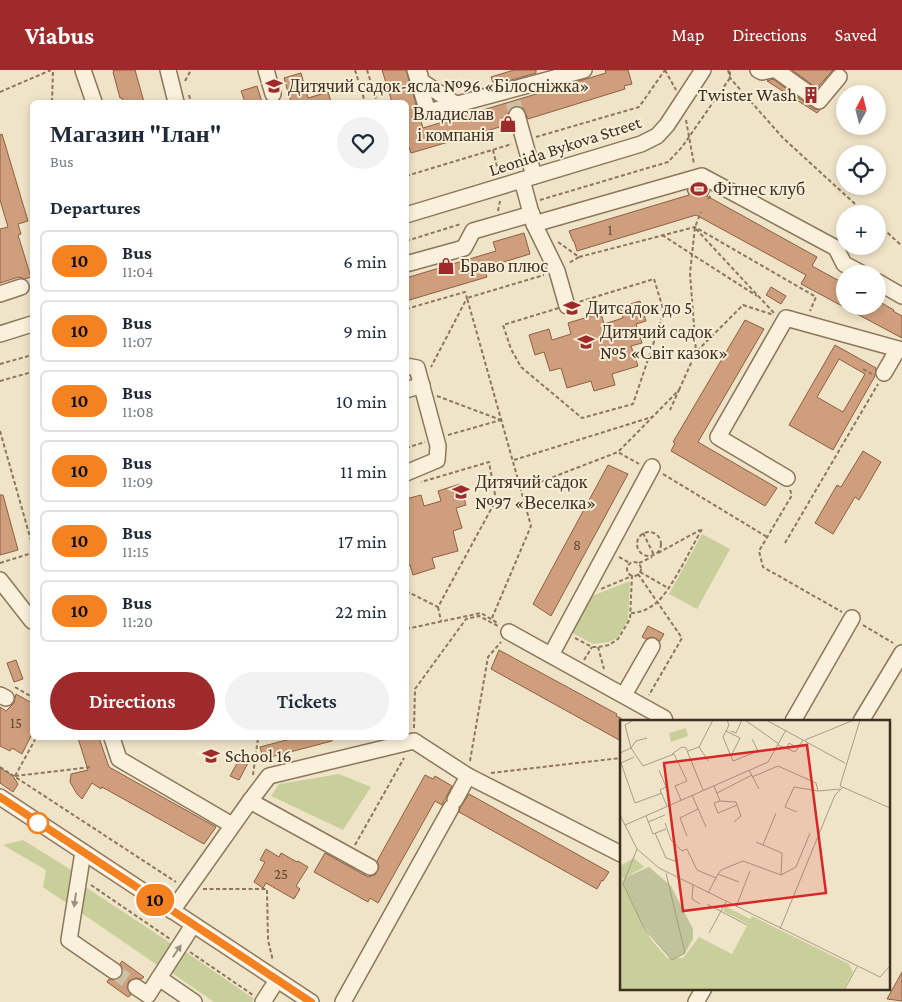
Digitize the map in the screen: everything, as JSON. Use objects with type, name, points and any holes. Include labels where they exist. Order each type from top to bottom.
[{"type":"street","points":[[84,70],[93,100]]},
{"type":"street","points":[[168,70],[176,100]]},
{"type":"street","points":[[266,70],[273,94]]},
{"type":"street","points":[[419,73],[428,112],[457,105],[513,103],[584,70]]},
{"type":"street","name":"Leonida Bykova Street","points":[[409,214],[641,144],[656,136],[667,124],[703,70]]},
{"type":"street","points":[[758,70],[762,72],[774,70],[819,101],[838,72]]},
{"type":"street","points":[[419,73],[457,105]]},
{"type":"street","points":[[513,103],[525,141],[532,214],[557,271],[567,306]]},
{"type":"street","points":[[409,263],[464,248],[473,231],[532,214],[702,176],[836,248],[846,265]]},
{"type":"street","points":[[886,287],[902,296]]},
{"type":"street","points":[[0,294],[21,288]]},
{"type":"street","points":[[787,478],[718,436],[786,318],[900,350],[884,373]]},
{"type":"street","points":[[0,334],[30,325]]},
{"type":"street","points":[[409,367],[417,368],[438,446],[437,460],[411,478]]},
{"type":"street","points":[[409,390],[423,388]]},
{"type":"street","points":[[552,655],[652,467]]},
{"type":"street","points":[[0,580],[30,618]]},
{"type":"street","points":[[794,720],[852,618]]},
{"type":"street","points":[[510,632],[610,687],[665,720]]},
{"type":"street","points":[[624,695],[652,646]]},
{"type":"street","points":[[862,720],[898,648]]},
{"type":"street","points":[[113,740],[119,759],[232,825]]},
{"type":"street","points":[[172,911],[269,776],[414,741],[468,776],[620,853]]},
{"type":"street","points":[[343,1002],[468,776]]},
{"type":"street","points":[[0,797],[311,1002]]},
{"type":"street","points":[[250,801],[370,867]]},
{"type":"street","points":[[83,852],[69,940],[114,971]]},
{"type":"street","points":[[136,987],[148,994],[193,925]]},
{"type":"street","points":[[159,978],[194,1002]]},
{"type":"street","points":[[263,1002],[277,980]]},
{"type":"street","points":[[696,1002],[703,990]]},
{"type":"path","points":[[0,92],[52,70],[52,100]]},
{"type":"path","points":[[190,100],[185,80],[191,70]]},
{"type":"path","points":[[355,70],[363,100]]},
{"type":"path","points":[[367,70],[376,100]]},
{"type":"path","points":[[409,175],[639,107],[665,70],[682,101],[696,177]]},
{"type":"path","points":[[729,70],[730,78],[783,138],[856,205]]},
{"type":"path","points":[[532,214],[668,162],[689,137],[730,78]]},
{"type":"path","points":[[497,213],[505,211]]},
{"type":"path","points":[[696,352],[690,273],[694,227],[701,212]]},
{"type":"path","points":[[409,240],[461,225]]},
{"type":"path","points":[[670,410],[696,352],[743,306],[776,316],[694,227]]},
{"type":"path","points":[[579,257],[694,227],[816,297],[804,323]]},
{"type":"path","points":[[886,231],[902,246]]},
{"type":"path","points":[[662,235],[760,298]]},
{"type":"path","points":[[501,420],[423,388],[467,298],[557,271]]},
{"type":"path","points":[[654,279],[664,312],[633,404],[582,418],[521,367],[510,349],[503,325],[567,306],[654,279]]},
{"type":"path","points":[[409,308],[465,292],[522,489],[531,526],[492,618]]},
{"type":"path","points":[[0,364],[30,355]]},
{"type":"path","points":[[0,381],[30,373]]},
{"type":"path","points":[[785,543],[884,373]]},
{"type":"path","points":[[522,489],[618,452],[679,390]]},
{"type":"path","points":[[513,460],[652,417]]},
{"type":"path","points":[[409,447],[501,420]]},
{"type":"path","points":[[0,431],[30,537]]},
{"type":"path","points":[[836,446],[840,448]]},
{"type":"path","points":[[618,452],[645,467],[652,467],[767,537]]},
{"type":"path","points":[[411,478],[489,462],[496,500],[438,607],[441,621]]},
{"type":"path","points":[[787,478],[792,496],[759,550],[763,567],[852,618],[898,648]]},
{"type":"path","points":[[564,632],[592,647],[609,645],[618,639],[630,619],[630,614],[632,576],[628,571],[628,565],[632,562],[639,563],[654,556],[702,529],[668,588],[657,602],[640,612],[630,614]]},
{"type":"path","points":[[651,532],[660,538],[662,546],[654,556],[646,556],[639,552],[636,544],[643,533],[651,532]]},
{"type":"path","points":[[643,533],[654,556]]},
{"type":"path","points":[[0,563],[30,554]]},
{"type":"path","points":[[584,596],[639,573],[641,567],[639,563]]},
{"type":"path","points":[[639,573],[668,588]]},
{"type":"path","points":[[639,573],[682,638],[643,706]]},
{"type":"path","points":[[409,592],[438,607]]},
{"type":"path","points":[[409,628],[481,613],[492,618],[510,632]]},
{"type":"path","points":[[348,856],[414,741],[415,689],[466,618],[480,616],[510,632]]},
{"type":"path","points":[[510,632],[488,657],[468,776],[620,758]]},
{"type":"path","points":[[598,647],[610,687]]},
{"type":"path","points":[[15,776],[35,740]]},
{"type":"path","points":[[250,801],[258,740]]},
{"type":"path","points":[[0,767],[187,889],[266,889],[268,940]]},
{"type":"path","points":[[15,776],[91,768]]},
{"type":"green space","points":[[702,534],[730,549],[697,609],[669,594]]},
{"type":"green space","points":[[630,581],[628,620],[617,638],[609,642],[593,644],[567,630],[584,599]]},
{"type":"green space","points":[[339,774],[371,787],[343,830],[271,796],[279,784]]},
{"type":"green space","points":[[23,840],[73,871],[68,904],[43,887],[46,870],[3,845]]},
{"type":"green space","points":[[84,886],[172,944],[157,965],[80,912]]},
{"type":"green space","points":[[183,950],[254,999],[252,1002],[214,1002],[169,971]]},
{"type":"building","points":[[113,70],[135,70],[143,100],[122,100],[120,98]]},
{"type":"building","points":[[382,70],[406,70],[423,128],[606,73],[605,70],[628,70],[632,84],[624,86],[625,89],[528,119],[523,108],[514,106],[508,113],[510,124],[411,153],[409,148],[409,100],[391,100]]},
{"type":"building","points":[[514,70],[536,70],[536,73],[494,85],[491,77]]},
{"type":"building","points":[[792,70],[833,70],[817,88]]},
{"type":"building","points":[[301,73],[308,98],[328,92],[330,100],[290,100],[284,78]]},
{"type":"building","points":[[773,79],[814,109],[820,110],[817,113],[767,81]]},
{"type":"building","points":[[257,86],[261,100],[244,100],[241,91]]},
{"type":"building","points":[[2,134],[28,221],[18,224],[21,234],[18,235],[30,277],[25,279],[19,277],[0,283],[0,229],[8,227],[0,200],[0,135]]},
{"type":"building","points":[[701,186],[710,191],[707,196],[817,257],[812,266],[836,279],[836,303],[801,284],[806,275],[696,215],[577,251],[569,231],[689,195],[687,190]]},
{"type":"building","points":[[524,233],[530,254],[484,268],[487,277],[409,300],[409,277],[496,251],[493,242]]},
{"type":"building","points":[[771,287],[786,296],[781,304],[766,295]]},
{"type":"building","points":[[640,301],[646,321],[636,324],[642,343],[631,346],[638,366],[612,374],[615,385],[594,391],[591,381],[567,388],[561,368],[550,371],[544,352],[535,355],[529,335],[549,329],[552,340],[571,334],[568,323],[601,313],[604,324],[623,318],[620,307]]},
{"type":"building","points":[[886,306],[902,316],[902,338],[859,315],[886,315]]},
{"type":"building","points":[[745,320],[764,329],[698,442],[777,488],[765,506],[671,451],[675,443],[673,442]]},
{"type":"building","points":[[835,345],[876,368],[875,376],[833,450],[789,425]],"holes":[[[839,359],[865,374],[843,412],[817,397]]]},
{"type":"building","points":[[863,451],[881,462],[859,500],[855,497],[833,534],[815,523],[837,485],[841,487]]},
{"type":"building","points":[[608,465],[628,474],[551,616],[533,604]]},
{"type":"building","points":[[460,484],[466,505],[456,508],[462,528],[453,531],[458,551],[432,558],[435,568],[413,575],[409,565],[409,498],[421,495],[424,506],[441,501],[438,491]]},
{"type":"building","points":[[0,495],[3,495],[18,550],[0,555]]},
{"type":"building","points":[[648,626],[664,634],[660,641],[652,637],[646,639],[642,637]]},
{"type":"building","points":[[499,650],[617,714],[616,716],[621,718],[620,740],[491,669]]},
{"type":"building","points":[[16,660],[23,679],[14,682],[7,663]]},
{"type":"building","points":[[16,694],[30,702],[30,738],[22,754],[12,748],[10,751],[0,746],[0,707],[6,711],[14,703]]},
{"type":"building","points":[[79,740],[100,740],[109,767],[216,827],[204,844],[92,783],[82,799],[70,782],[71,774],[88,770]]},
{"type":"building","points":[[286,740],[332,740],[263,759],[260,747]]},
{"type":"building","points":[[240,758],[248,763],[239,780],[230,776]]},
{"type":"building","points":[[0,768],[13,776],[18,784],[13,792],[0,783]]},
{"type":"building","points":[[425,775],[433,779],[435,776],[452,786],[442,805],[435,801],[378,903],[370,898],[368,902],[314,872],[325,853],[368,877],[375,875],[379,867],[377,861]]},
{"type":"building","points":[[469,794],[609,872],[597,889],[459,812]]},
{"type":"building","points":[[266,849],[279,857],[281,853],[308,867],[296,886],[300,889],[294,899],[266,883],[263,888],[254,882],[265,862],[260,860]]},
{"type":"building","points":[[122,961],[144,977],[129,981],[127,987],[131,995],[128,997],[107,982],[109,979],[114,980],[121,977],[123,971],[120,964]]},
{"type":"building","points":[[902,972],[902,1001],[887,999]]},
{"type":"tunnel","points":[[513,102],[517,115]]},
{"type":"tunnel","points":[[114,971],[136,987]]},
{"type":"bus line","name":"10","points":[[0,797],[311,1002]]},
{"type":"place","name":"Дитячий садок-ясла №96 «Білосніжка»","points":[[274,86]]},
{"type":"place","name":"Twister Wash","points":[[811,95]]},
{"type":"place","name":"Владислав і компанія","points":[[508,124]]},
{"type":"place","name":"Фітнес клуб","points":[[699,189]]},
{"type":"place","name":"Браво плюс","points":[[446,266]]},
{"type":"place","name":"Дитсадок до 5","points":[[572,308]]},
{"type":"place","name":"Дитячий садок №5 «Світ казок»","points":[[586,342]]},
{"type":"place","name":"Дитячий садок №97 «Веселка»","points":[[461,492]]},
{"type":"place","name":"School 16","points":[[211,756]]}]
